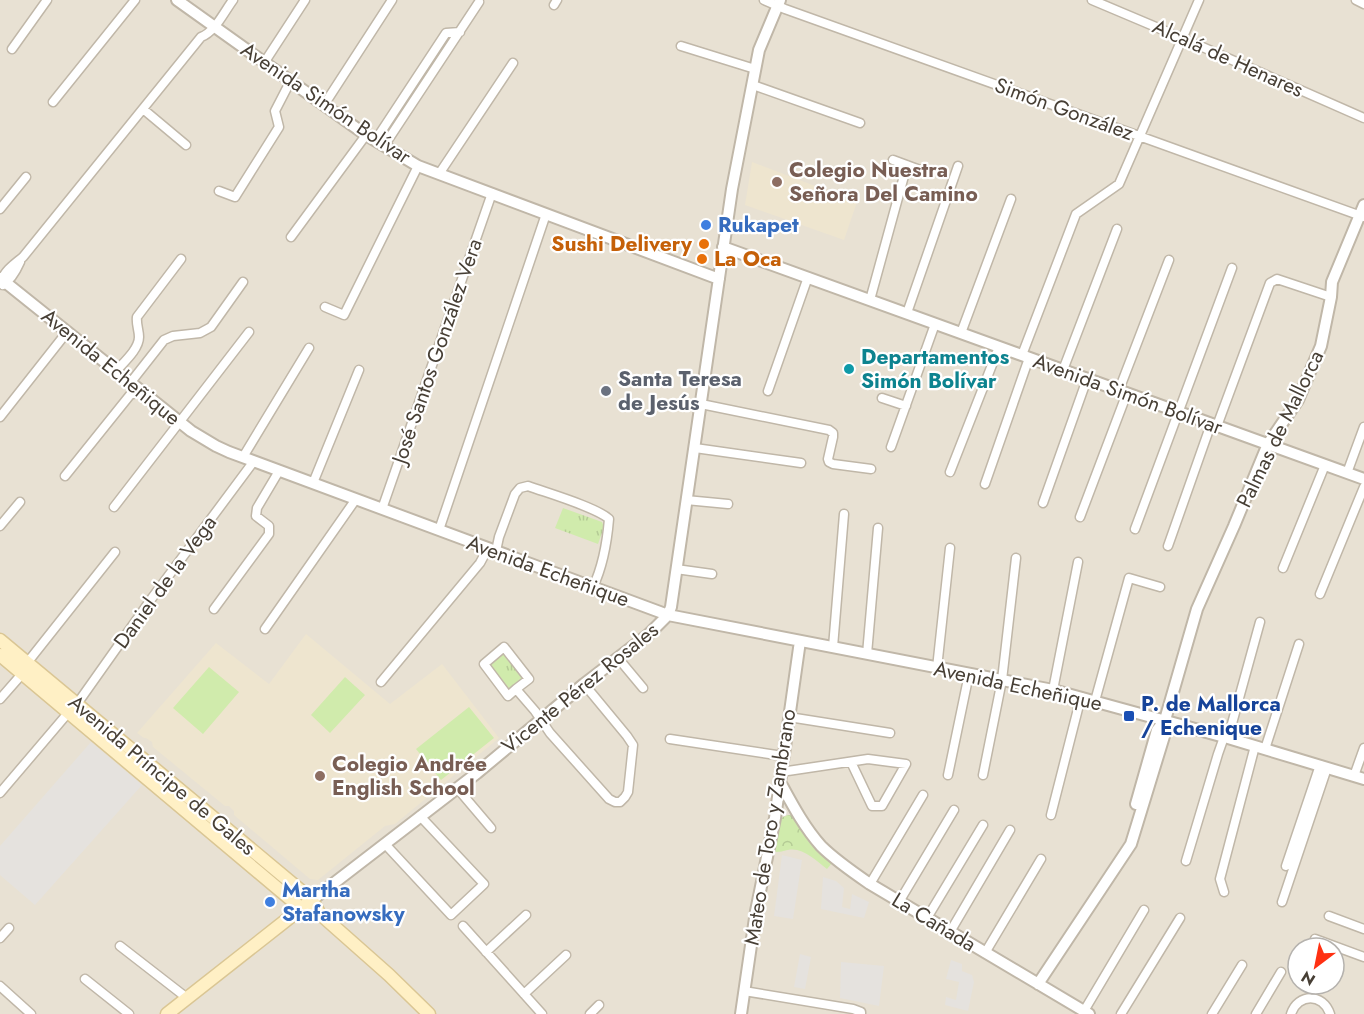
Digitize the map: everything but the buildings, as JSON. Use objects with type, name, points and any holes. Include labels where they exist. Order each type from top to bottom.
[{"type":"main road","name":"Avenida Príncipe de Gales","points":[[0,640],[25,668],[319,913],[429,1014]]},
{"type":"main road","name":"Avenida Príncipe de Gales","points":[[0,656],[25,668]]},
{"type":"main road","name":"Vicente Pérez Rosales","points":[[167,1014],[306,904]]},
{"type":"street","points":[[12,49],[47,0]]},
{"type":"street","points":[[53,102],[135,0]]},
{"type":"street","name":"Avenida Simón Bolívar","points":[[177,0],[375,141],[418,166],[719,279]]},
{"type":"street","points":[[2,282],[11,267],[23,257],[201,38],[206,35],[210,24],[232,0]]},
{"type":"street","points":[[264,63],[305,0]]},
{"type":"street","points":[[324,105],[392,0]]},
{"type":"street","name":"Simón González","points":[[764,0],[778,3],[1362,217]]},
{"type":"street","name":"Alcalá de Henares","points":[[1092,0],[1364,118]]},
{"type":"street","points":[[985,484],[1025,356],[1076,214],[1119,184],[1199,0]]},
{"type":"street","points":[[1356,0],[1364,4]]},
{"type":"street","points":[[291,237],[375,141],[460,32],[479,2]]},
{"type":"street","name":"Vicente Pérez Rosales","points":[[306,904],[457,788],[649,634],[668,615],[732,189],[759,50],[778,3]]},
{"type":"street","points":[[681,46],[755,69]]},
{"type":"street","points":[[439,174],[513,63]]},
{"type":"street","points":[[219,191],[235,197],[279,127],[275,111],[290,82]]},
{"type":"street","points":[[753,85],[860,123]]},
{"type":"street","points":[[143,109],[186,145]]},
{"type":"street","points":[[893,160],[928,173]]},
{"type":"street","points":[[870,300],[907,165]]},
{"type":"street","points":[[325,307],[344,315],[418,166]]},
{"type":"street","points":[[907,314],[958,166]]},
{"type":"street","points":[[0,209],[26,177]]},
{"type":"street","name":"José Santos González Vera","points":[[382,509],[492,194]]},
{"type":"street","points":[[961,333],[1011,199]]},
{"type":"street","name":"Palmas de Mallorca","points":[[1038,984],[1122,857],[1157,730],[1165,720],[1197,609],[1268,444],[1298,400],[1321,346],[1332,282],[1362,217],[1364,205]]},
{"type":"street","points":[[439,530],[546,214]]},
{"type":"street","points":[[1063,370],[1117,229]]},
{"type":"street","name":"Avenida Simón Bolívar","points":[[723,247],[1364,479]]},
{"type":"street","points":[[116,371],[138,342],[136,321],[138,317],[181,259]]},
{"type":"street","points":[[1080,517],[1169,260]]},
{"type":"street","points":[[1135,530],[1232,268]]},
{"type":"street","points":[[768,391],[808,278]]},
{"type":"street","points":[[1168,546],[1270,283],[1278,279],[1331,297]]},
{"type":"street","name":"Avenida Echeñique","points":[[2,282],[116,371],[134,388],[203,439],[229,452],[279,471],[668,615],[1053,690],[1226,737],[1359,777]]},
{"type":"street","points":[[65,476],[134,388],[164,340],[173,336],[200,333],[211,327],[243,282]]},
{"type":"street","points":[[891,447],[935,324]]},
{"type":"street","points":[[0,417],[67,332]]},
{"type":"street","points":[[114,507],[249,332]]},
{"type":"street","points":[[950,472],[999,347]]},
{"type":"street","name":"Daniel de la Vega","points":[[0,793],[73,709],[249,459],[309,348]]},
{"type":"street","points":[[313,483],[359,370]]},
{"type":"street","points":[[1043,503],[1087,379]]},
{"type":"street","points":[[882,398],[906,406]]},
{"type":"street","points":[[701,404],[829,430],[833,433],[833,437],[829,462],[871,469]]},
{"type":"street","points":[[1347,473],[1364,427]]},
{"type":"street","points":[[694,448],[801,463]]},
{"type":"street","points":[[1283,568],[1325,465]]},
{"type":"street","points":[[214,609],[269,534],[269,526],[256,516],[256,508],[279,471]]},
{"type":"street","points":[[381,682],[492,550],[515,494],[520,488],[528,486],[596,511],[609,519],[602,563],[593,587]]},
{"type":"street","points":[[1320,594],[1364,487]]},
{"type":"street","points":[[265,628],[356,499]]},
{"type":"street","points":[[686,500],[728,504]]},
{"type":"street","points":[[0,526],[20,502]]},
{"type":"street","points":[[833,647],[844,514]]},
{"type":"street","points":[[867,654],[878,528]]},
{"type":"street","points":[[937,668],[950,548]]},
{"type":"street","points":[[0,699],[115,552]]},
{"type":"street","points":[[983,774],[1002,680],[1016,558]]},
{"type":"street","points":[[1053,690],[1078,562]]},
{"type":"street","points":[[676,569],[712,574]]},
{"type":"street","points":[[1095,701],[1130,578],[1160,587]]},
{"type":"street","points":[[1186,861],[1260,622]]},
{"type":"street","name":"Mateo de Toro y Zambrano","points":[[741,1014],[756,912],[777,803],[800,640]]},
{"type":"street","points":[[1224,892],[1220,879],[1260,747],[1299,644]]},
{"type":"street","points":[[504,647],[529,679],[516,689],[508,696],[484,664],[504,647]]},
{"type":"street","points":[[618,658],[643,688]]},
{"type":"street","points":[[948,775],[969,674]]},
{"type":"street","points":[[516,689],[609,799],[620,802],[628,792],[633,745],[584,684]]},
{"type":"street","points":[[1051,815],[1081,697]]},
{"type":"street","points":[[789,717],[890,733]]},
{"type":"street","points":[[670,740],[783,756]]},
{"type":"street","points":[[1359,777],[1364,748]]},
{"type":"street","points":[[781,777],[851,762],[868,759],[906,764],[882,806],[872,806],[851,762]]},
{"type":"street","points":[[1286,867],[1324,767]]},
{"type":"street","points":[[1282,902],[1324,767]]},
{"type":"street","name":"La Cañada","points":[[781,777],[795,811]]},
{"type":"street","points":[[457,788],[491,828]]},
{"type":"street","points":[[870,884],[923,795]]},
{"type":"street","name":"La Cañada","points":[[777,803],[789,806],[795,811],[822,846],[855,874],[1086,1013]]},
{"type":"street","points":[[899,902],[954,810]]},
{"type":"street","points":[[385,844],[451,915],[484,884],[420,816]]},
{"type":"street","points":[[927,918],[983,825]]},
{"type":"street","points":[[950,932],[1010,830]]},
{"type":"street","points":[[985,953],[1041,859]]},
{"type":"street","points":[[1086,1013],[1144,910]]},
{"type":"street","points":[[486,952],[526,915]]},
{"type":"street","points":[[1329,916],[1364,929]]},
{"type":"street","points":[[1121,1014],[1180,918]]},
{"type":"street","points":[[462,926],[542,1014]]},
{"type":"street","points":[[0,938],[9,928]]},
{"type":"street","points":[[120,946],[187,998]]},
{"type":"street","points":[[1346,950],[1364,957]]},
{"type":"street","points":[[524,994],[566,955]]},
{"type":"street","points":[[1212,1014],[1242,965]]},
{"type":"street","points":[[1256,1014],[1281,972]]},
{"type":"street","points":[[85,980],[129,1014]]},
{"type":"street","points":[[0,986],[31,1014]]},
{"type":"street","points":[[744,991],[853,1009],[861,1014]]},
{"type":"street","points":[[1291,1014],[1295,1005],[1300,1001],[1312,998],[1324,1004],[1330,1014]]},
{"type":"street","points":[[590,1014],[599,1005]]},
{"type":"shaded area","points":[[0,0],[1364,0],[1364,1014],[0,1014]]},
{"type":"shaded area","name":"Colegio Nuestra Señora Del Camino","points":[[752,162],[857,202],[844,240],[745,205]]},
{"type":"shaded area","name":"Colegio Andrée English School","points":[[306,634],[390,704],[442,664],[499,738],[395,824],[385,826],[318,880],[310,879],[234,815],[234,811],[229,806],[225,806],[153,747],[152,742],[137,733],[216,643],[269,684]]},
{"type":"shaded area","points":[[91,742],[142,785],[35,905],[0,875],[0,846]]},
{"type":"shaded area","points":[[782,855],[802,860],[793,919],[774,916]]},
{"type":"shaded area","points":[[823,877],[836,881],[844,888],[842,907],[850,909],[852,894],[869,902],[864,918],[821,909]]},
{"type":"shaded area","points":[[800,954],[811,957],[805,989],[794,987]]},
{"type":"shaded area","points":[[951,960],[962,964],[962,971],[972,975],[974,982],[968,1011],[945,1005],[946,997],[956,1000],[959,982],[946,979]]},
{"type":"shaded area","points":[[841,962],[884,966],[879,1006],[840,998]]},
{"type":"green space","points":[[563,508],[602,522],[604,527],[598,544],[555,528]]},
{"type":"green space","points":[[503,653],[522,678],[508,689],[489,665]]},
{"type":"green space","points":[[209,667],[239,692],[203,734],[173,708]]},
{"type":"green space","points":[[345,677],[365,695],[330,733],[311,715]]},
{"type":"green space","points":[[469,707],[494,738],[441,780],[416,749]]},
{"type":"green space","points":[[788,815],[796,816],[832,863],[827,869],[809,855],[799,851],[774,852],[781,818]]},
{"type":"place","name":"Colegio Nuestra Señora Del Camino","points":[[777,182]]},
{"type":"place","name":"Rukapet","points":[[706,225]]},
{"type":"place","name":"Sushi Delivery","points":[[704,244]]},
{"type":"place","name":"La Oca","points":[[702,259]]},
{"type":"place","name":"Departamentos Simón Bolívar","points":[[849,369]]},
{"type":"place","name":"Santa Teresa de Jesús","points":[[606,391]]},
{"type":"place","name":"P. de Mallorca / Echenique","points":[[1129,716]]},
{"type":"place","name":"Colegio Andrée English School","points":[[320,776]]},
{"type":"place","name":"Martha Stafanowsky","points":[[270,902]]}]
